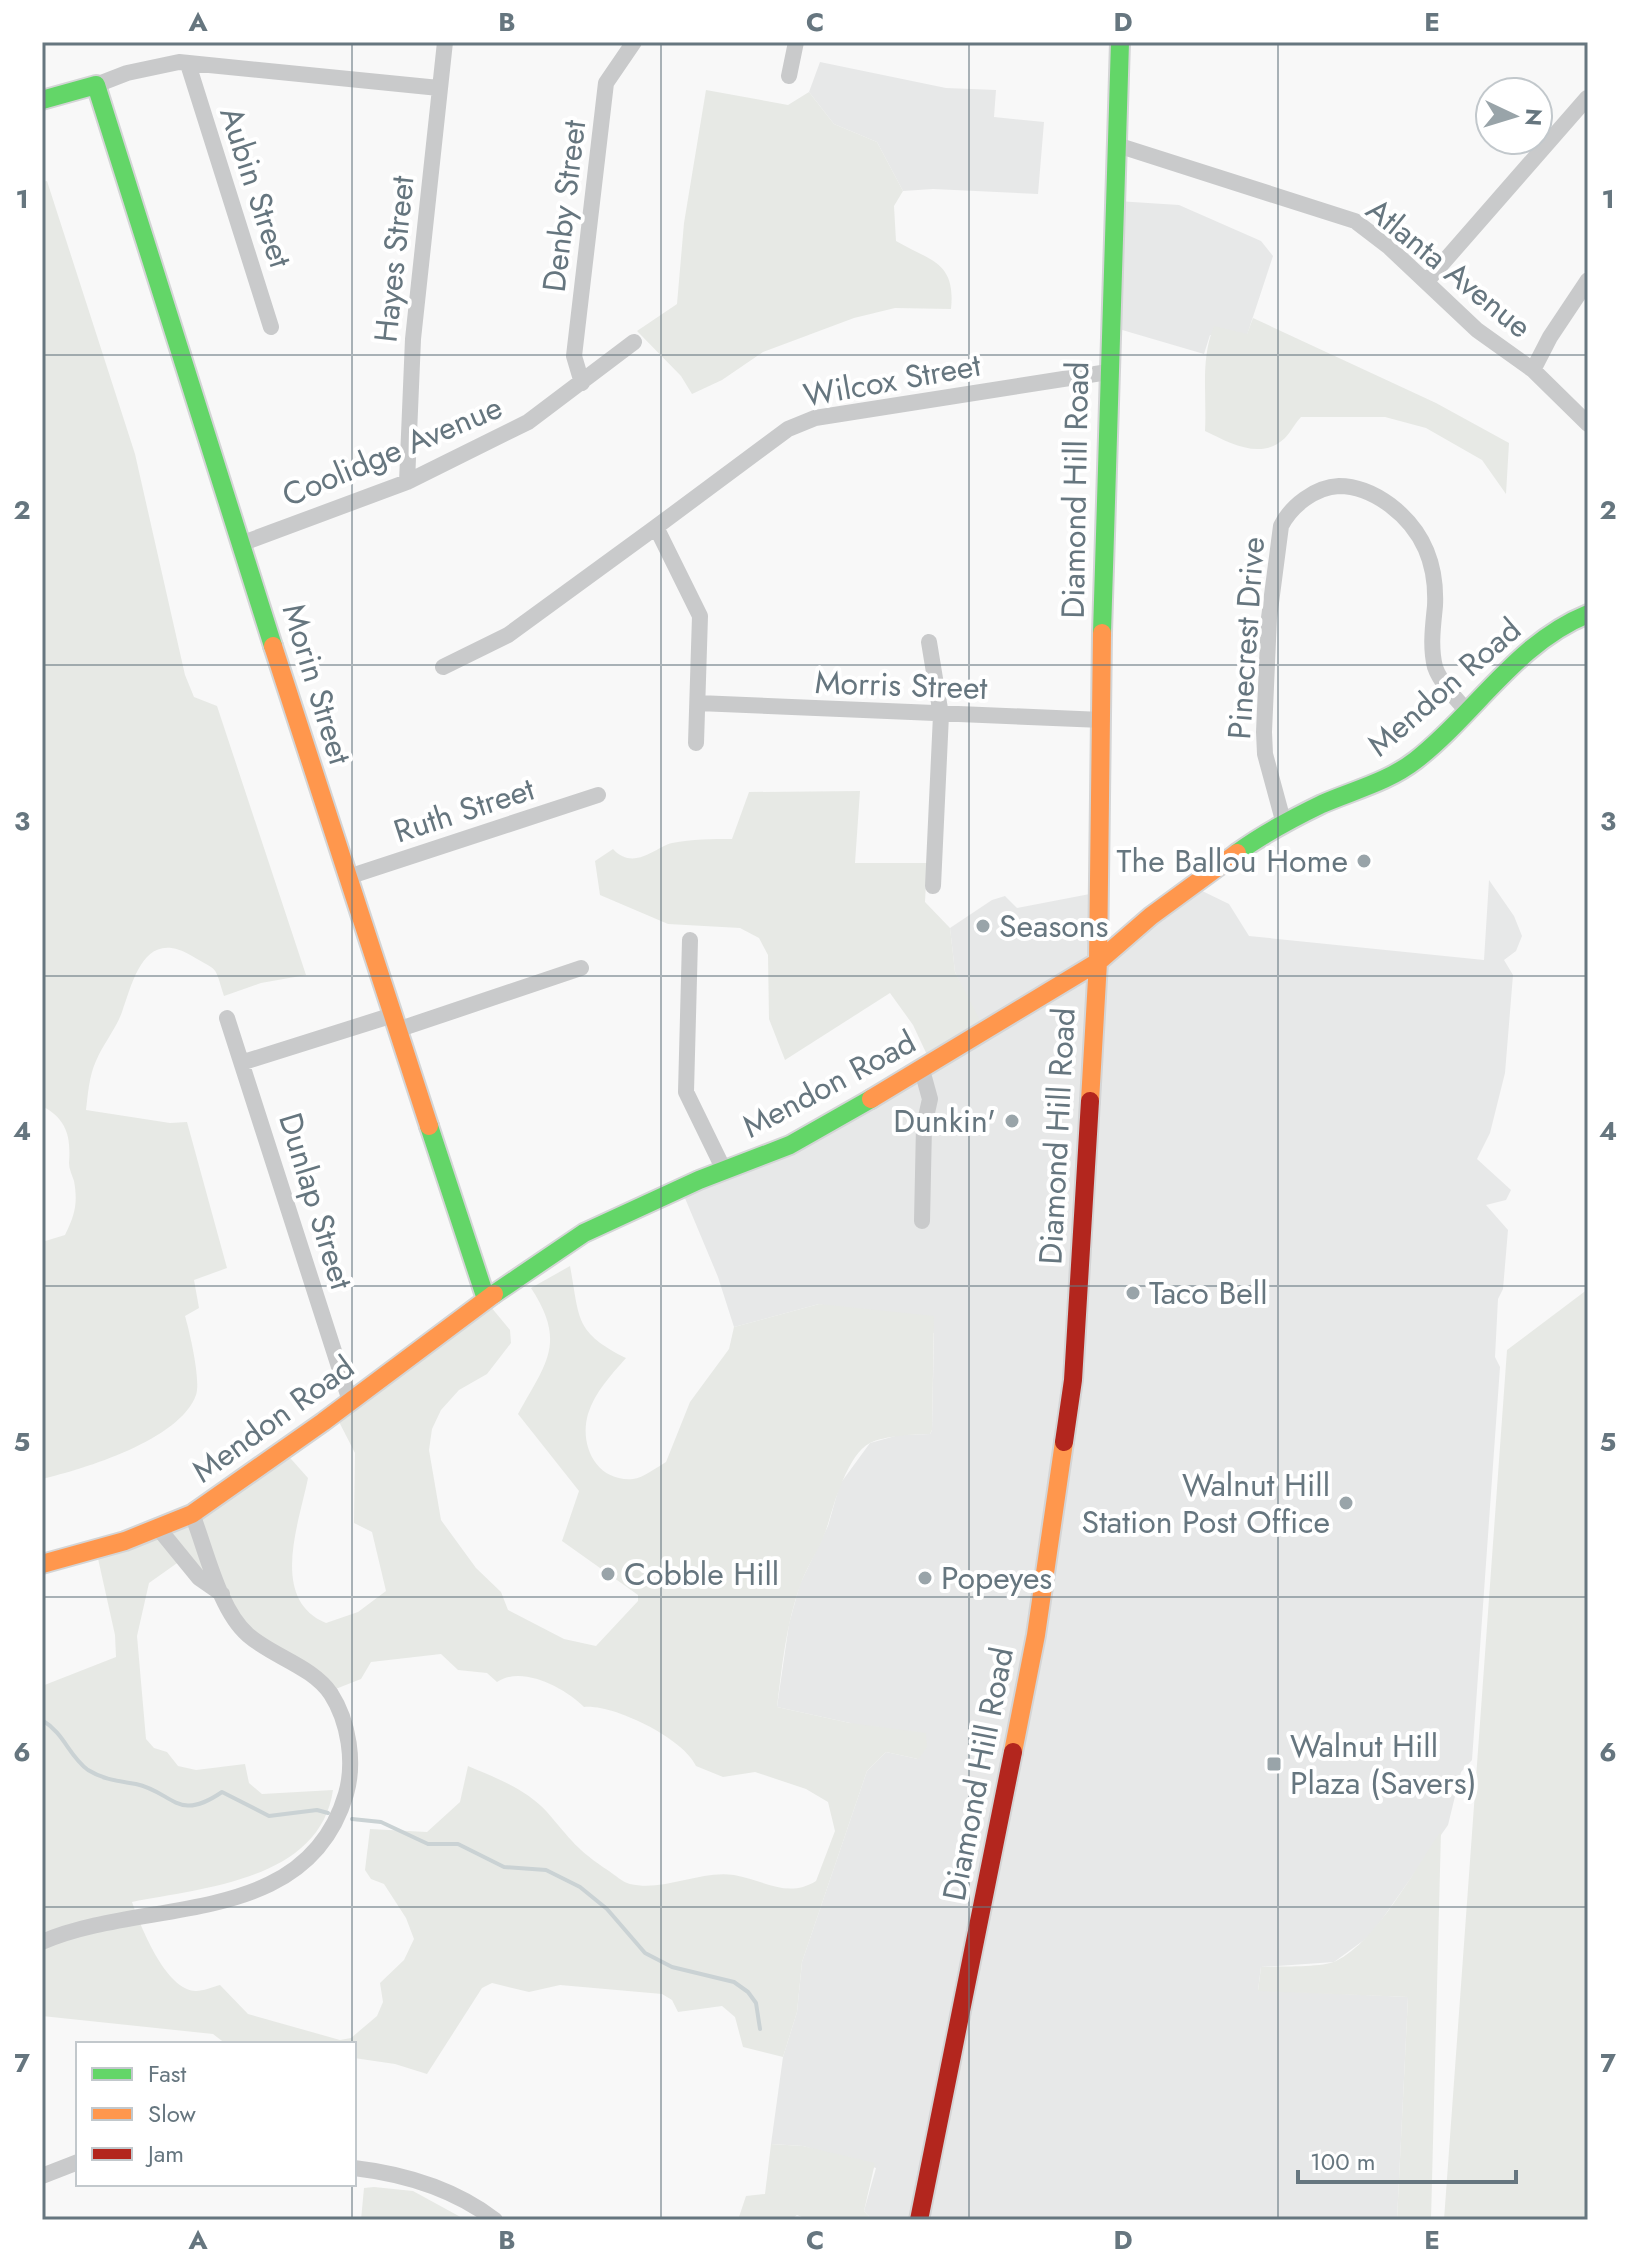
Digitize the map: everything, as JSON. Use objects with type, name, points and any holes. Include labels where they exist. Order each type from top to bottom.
[{"type":"main road","name":"Diamond Hill Road","points":[[919,2220],[1036,1635],[1068,1428],[1084,1222],[1098,962],[1108,372],[1120,42]]},
{"type":"main road","points":[[42,100],[96,85]]},
{"type":"main road","name":"Morin Street","points":[[96,85],[486,1299]]},
{"type":"main road","name":"Mendon Road","points":[[42,1564],[159,1529],[192,1514],[486,1299],[608,1219],[790,1145],[922,1070],[1098,962],[1186,890],[1257,839],[1321,805],[1385,780],[1431,748],[1492,682],[1568,622],[1588,614]]},
{"type":"street","name":"Hayes Street","points":[[407,482],[413,339],[445,42]]},
{"type":"street","name":"Denby Street","points":[[582,383],[574,356],[606,83],[634,42]]},
{"type":"street","points":[[789,76],[796,42]]},
{"type":"street","points":[[96,85],[127,73],[179,62],[439,88]]},
{"type":"street","name":"Aubin Street","points":[[188,64],[271,327]]},
{"type":"street","points":[[1427,281],[1587,98]]},
{"type":"street","name":"Atlanta Avenue","points":[[1117,145],[1355,221],[1427,281],[1477,330],[1533,370],[1588,424]]},
{"type":"street","points":[[1533,370],[1550,337],[1588,280]]},
{"type":"street","name":"Coolidge Avenue","points":[[243,543],[407,482],[528,422],[634,342]]},
{"type":"street","name":"Wilcox Street","points":[[443,667],[508,635],[788,429],[815,418],[1108,372]]},
{"type":"street","name":"Pinecrest Drive","points":[[1284,824],[1265,754],[1269,618],[1281,526],[1286,516],[1303,500],[1324,489],[1358,489],[1375,494],[1412,523],[1428,549],[1435,591],[1433,647],[1437,671],[1467,711]]},
{"type":"street","points":[[656,527],[700,616],[696,743]]},
{"type":"street","points":[[929,642],[941,715],[933,886]]},
{"type":"street","name":"Morris Street","points":[[698,703],[1102,720]]},
{"type":"street","name":"Ruth Street","points":[[348,877],[598,795]]},
{"type":"street","points":[[690,940],[686,1092],[724,1170]]},
{"type":"street","points":[[244,1062],[581,968]]},
{"type":"street","name":"Dunlap Street","points":[[227,1018],[244,1062],[350,1401]]},
{"type":"street","points":[[922,1070],[930,1099],[924,1126],[922,1221]]},
{"type":"street","points":[[42,1942],[91,1924],[178,1912],[247,1893],[298,1869],[333,1830],[342,1812],[350,1769],[343,1720],[333,1697],[318,1680],[267,1651],[245,1633],[222,1594],[192,1514]]},
{"type":"street","points":[[159,1529],[199,1578],[222,1594]]},
{"type":"street","points":[[42,2176],[76,2163]]},
{"type":"street","points":[[356,2168],[421,2181],[495,2220]]},
{"type":"shaded area","points":[[820,62],[946,88],[996,90],[994,117],[1044,122],[1038,194],[933,189],[903,191],[877,142],[834,124],[809,92]]},
{"type":"shaded area","points":[[706,90],[788,105],[809,92],[834,124],[877,142],[903,191],[894,206],[896,241],[938,264],[945,272],[951,293],[951,309],[895,308],[854,318],[763,352],[722,380],[692,394],[681,376],[637,331],[677,304],[684,223]]},
{"type":"shaded area","points":[[47,181],[135,454],[185,675],[194,697],[217,706],[306,975],[261,983],[224,996],[217,974],[211,967],[176,949],[163,948],[152,952],[137,972],[119,1018],[94,1067],[86,1110],[170,1123],[187,1122],[227,1268],[194,1280],[199,1308],[185,1316],[197,1388],[187,1411],[171,1426],[129,1450],[42,1479],[42,1242],[65,1235],[76,1202],[66,1130],[57,1117],[42,1106],[42,182]]},
{"type":"shaded area","points":[[1117,201],[1179,205],[1261,241],[1273,256],[1247,335],[1210,335],[1204,354],[1112,327]]},
{"type":"shaded area","points":[[1253,318],[1436,403],[1509,443],[1506,494],[1482,460],[1426,428],[1385,417],[1301,417],[1276,445],[1256,449],[1245,448],[1205,431],[1207,352],[1214,326],[1247,334]]},
{"type":"shaded area","points":[[860,791],[855,863],[927,863],[925,902],[950,928],[955,972],[984,1028],[928,1057],[913,1025],[890,993],[785,1060],[769,1019],[768,955],[759,938],[740,928],[668,924],[600,895],[595,861],[613,849],[629,858],[637,858],[672,843],[732,839],[749,792]]},
{"type":"shaded area","points":[[1489,880],[1514,916],[1522,936],[1516,951],[1504,960],[1513,975],[1505,1073],[1490,1133],[1477,1159],[1511,1190],[1506,1200],[1486,1205],[1508,1230],[1503,1289],[1498,1299],[1495,1357],[1500,1367],[1472,1760],[1461,1772],[1448,1825],[1371,1935],[1334,1962],[1261,1967],[1258,1990],[1408,1997],[1397,2220],[872,2220],[864,2211],[876,2168],[803,2146],[771,2144],[783,2057],[797,2012],[802,1962],[867,1771],[886,1752],[918,1759],[850,1723],[777,1707],[789,1624],[800,1584],[828,1526],[840,1484],[870,1443],[899,1435],[930,1434],[932,1430],[934,1333],[819,1304],[734,1327],[718,1277],[682,1191],[932,1062],[968,1001],[955,972],[950,928],[992,900],[1005,896],[1017,908],[1095,893],[1094,955],[1194,887],[1229,904],[1249,936],[1484,960]]},
{"type":"shaded area","points":[[570,1266],[582,1322],[597,1340],[626,1358],[595,1398],[588,1414],[586,1438],[593,1459],[600,1468],[620,1478],[633,1479],[666,1462],[690,1402],[729,1349],[734,1327],[819,1304],[934,1316],[932,1430],[930,1434],[899,1436],[870,1443],[855,1457],[843,1480],[822,1540],[803,1578],[788,1631],[777,1707],[850,1723],[926,1733],[927,1747],[918,1759],[886,1752],[867,1771],[802,1962],[797,2012],[783,2057],[743,2047],[735,2017],[722,2006],[678,2012],[672,2000],[662,1994],[560,1985],[529,1992],[492,1983],[482,1988],[427,2074],[395,2064],[356,2058],[356,2042],[223,2042],[213,2034],[42,2016],[42,1686],[116,1657],[115,1635],[97,1554],[284,1451],[308,1478],[292,1559],[298,1597],[308,1612],[326,1623],[358,1612],[386,1591],[372,1532],[354,1523],[355,1453],[335,1414],[486,1301],[510,1330],[511,1343],[487,1374],[459,1390],[441,1410],[432,1429],[429,1450],[441,1520],[476,1568],[501,1592],[508,1610],[564,1639],[596,1646],[638,1601],[638,1595],[562,1541],[579,1491],[518,1414],[537,1381],[548,1352],[548,1324],[531,1288]],"holes":[[[180,1561],[262,1645],[328,1692],[361,1679],[371,1662],[441,1654],[458,1670],[487,1673],[497,1682],[507,1677],[531,1677],[555,1686],[584,1707],[612,1711],[647,1725],[678,1745],[696,1766],[723,1777],[755,1772],[806,1789],[828,1802],[835,1831],[816,1881],[805,1886],[775,1887],[745,1877],[721,1874],[656,1885],[630,1884],[598,1864],[530,1797],[468,1766],[460,1802],[427,1832],[370,1829],[365,1870],[371,1879],[384,1884],[406,1918],[414,1939],[404,1960],[380,1983],[383,2002],[377,2016],[351,2038],[340,2040],[248,2014],[220,1985],[196,1991],[185,1988],[165,1969],[141,1926],[132,1902],[223,1884],[282,1861],[306,1844],[324,1820],[333,1790],[262,1794],[249,1783],[245,1764],[196,1770],[178,1766],[167,1752],[154,1748],[146,1739],[137,1636],[149,1583]]]},
{"type":"shaded area","points":[[1588,1289],[1588,2220],[1444,2220],[1507,1350]]},
{"type":"shaded area","points":[[1441,1831],[1431,2220],[1397,2220],[1408,1997],[1258,1991],[1261,1967],[1320,1965],[1336,1961],[1366,1938],[1394,1903]]},
{"type":"shaded area","points":[[771,2144],[803,2146],[875,2163],[864,2211],[872,2220],[809,2220],[797,2215],[790,2220],[738,2220],[746,2196],[765,2194]]},
{"type":"shaded area","points":[[364,2188],[413,2191],[466,2220],[361,2220]]},
{"type":"waterway","points":[[42,1720],[88,1770],[106,1778],[148,1788],[176,1803],[195,1805],[222,1792],[269,1816],[317,1810],[328,1813]]},
{"type":"waterway","points":[[352,1819],[381,1822],[428,1844],[458,1844],[504,1867],[546,1870],[580,1887],[607,1909],[645,1953],[672,1967],[734,1982],[748,1992],[756,2003],[760,2029]]},
{"type":"traffic: fast","points":[[1102,633],[1120,42]]},
{"type":"traffic: fast","points":[[42,100],[96,85],[273,646]]},
{"type":"traffic: fast","points":[[1237,853],[1300,815],[1405,768],[1458,722],[1517,661],[1562,627],[1588,614]]},
{"type":"traffic: fast","points":[[494,1294],[584,1233],[699,1180],[790,1145],[871,1099]]},
{"type":"traffic: fast","points":[[429,1126],[486,1299]]},
{"type":"traffic: slow","points":[[1090,1101],[1098,962],[1102,633]]},
{"type":"traffic: slow","points":[[273,646],[429,1126]]},
{"type":"traffic: slow","points":[[871,1099],[1098,962],[1151,916],[1237,853]]},
{"type":"traffic: slow","points":[[42,1564],[125,1541],[192,1514],[323,1422],[494,1294]]},
{"type":"traffic: slow","points":[[1013,1752],[1036,1635],[1064,1442]]},
{"type":"traffic: jam","points":[[1064,1442],[1073,1380],[1090,1101]]},
{"type":"traffic: jam","points":[[919,2220],[1013,1752]]},
{"type":"place","name":"The Ballou Home","points":[[1364,861]]},
{"type":"place","name":"Seasons","points":[[983,926]]},
{"type":"place","name":"Dunkin'","points":[[1012,1121]]},
{"type":"place","name":"Taco Bell","points":[[1133,1293]]},
{"type":"place","name":"Walnut Hill Station Post Office","points":[[1346,1503]]},
{"type":"place","name":"Cobble Hill","points":[[608,1574]]},
{"type":"place","name":"Popeyes","points":[[925,1578]]},
{"type":"place","name":"Walnut Hill Plaza (Savers)","points":[[1274,1764]]}]
